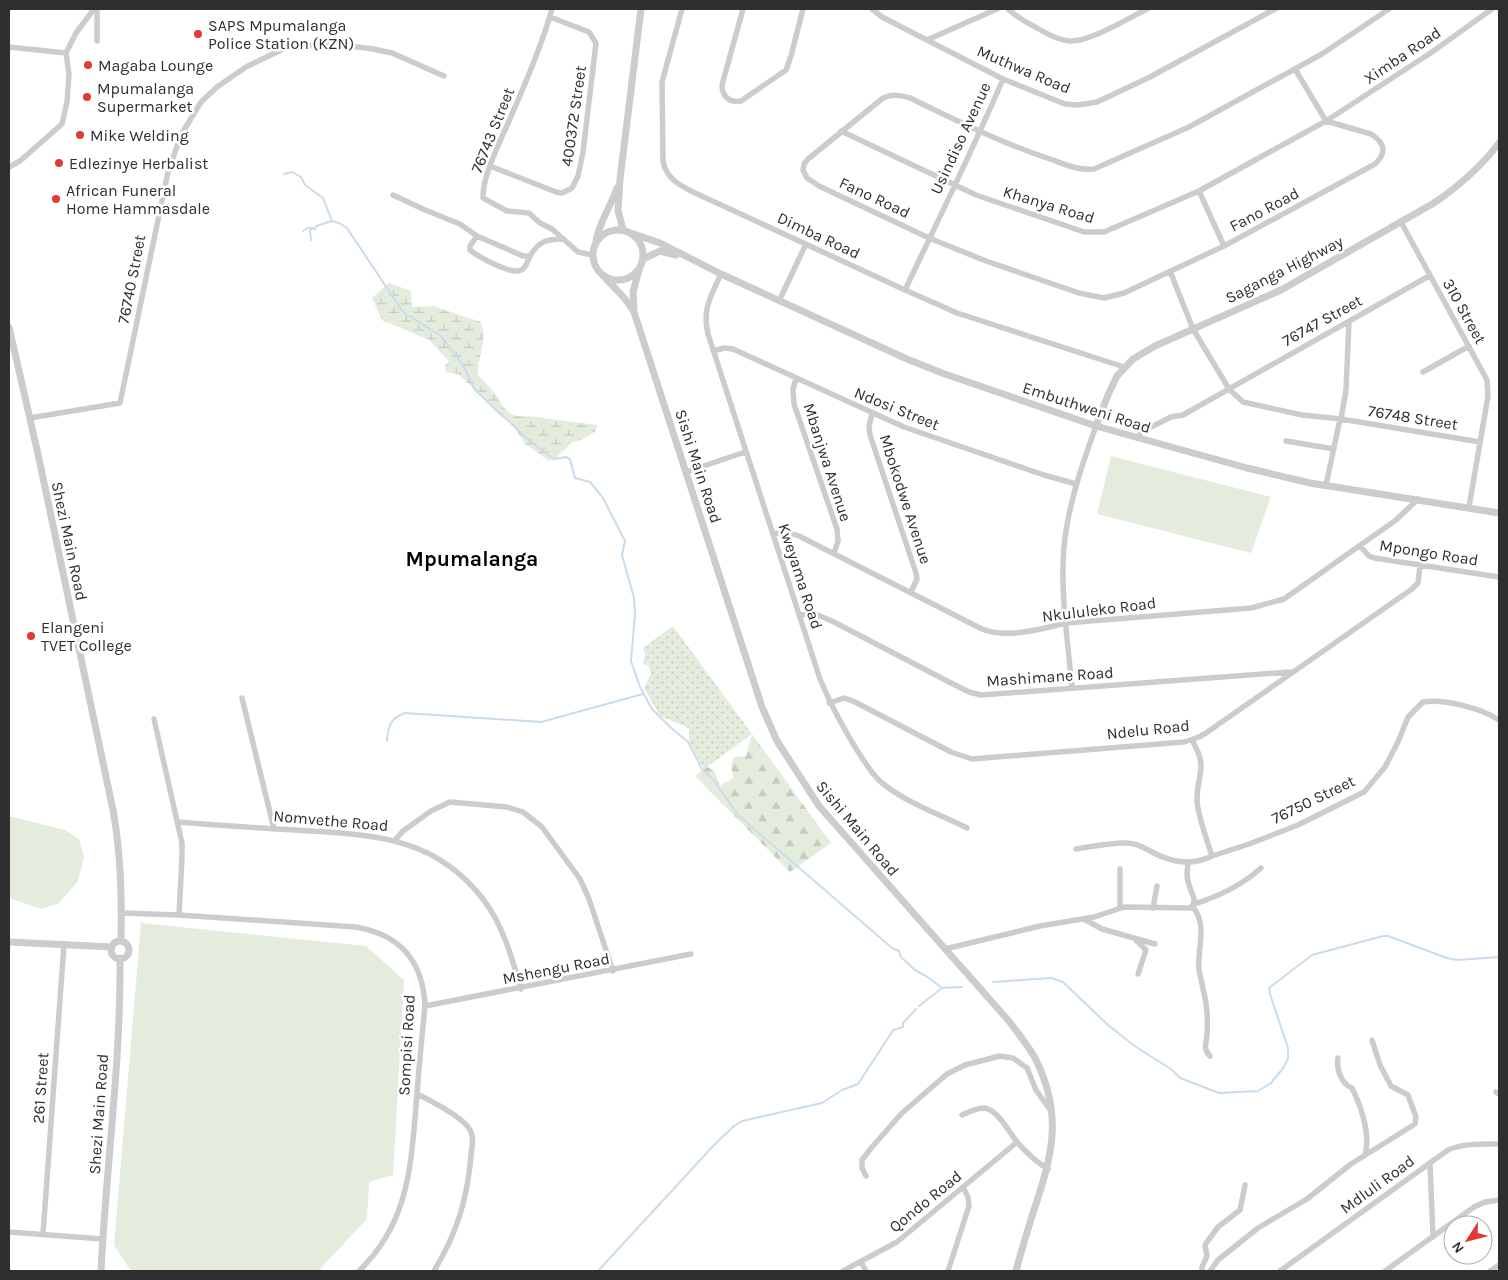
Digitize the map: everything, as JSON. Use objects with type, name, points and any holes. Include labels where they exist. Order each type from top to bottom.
[{"type":"street","points":[[95,9],[97,41]]},
{"type":"street","points":[[9,167],[20,161],[62,124],[67,102],[69,74],[66,53],[76,33],[95,9]]},
{"type":"street","name":"76743 Street","points":[[552,9],[534,60],[490,166],[483,198],[507,210],[529,214],[540,223],[552,229],[578,252],[593,255]]},
{"type":"street","points":[[620,178],[610,208],[599,230],[593,255],[595,265],[600,273],[608,278],[617,280],[626,279],[634,275],[640,268],[643,259],[641,244],[627,231],[618,210],[620,178],[641,9]]},
{"type":"street","name":"Dimba Road","points":[[682,9],[662,82],[663,161],[666,173],[681,186],[957,313],[1124,367]]},
{"type":"street","points":[[743,9],[722,86],[724,94],[731,101],[736,102],[741,101],[772,82],[786,70],[803,9]]},
{"type":"street","name":"Muthwa Road","points":[[872,9],[882,17],[1003,78],[1065,104],[1086,105],[1150,77],[1275,9]]},
{"type":"street","points":[[927,40],[997,9]]},
{"type":"street","points":[[1008,9],[1039,30],[1068,41],[1091,36],[1147,9]]},
{"type":"street","name":"Fano Road","points":[[1326,121],[1371,134],[1378,138],[1383,146],[1383,156],[1375,164],[1224,246],[1124,293],[1096,298],[986,261],[929,238],[819,186],[807,178],[803,170],[806,162],[841,132],[883,98],[891,95],[910,98],[1007,144],[1082,170],[1094,169],[1189,127],[1342,42],[1388,9]]},
{"type":"street","name":"Ximba Road","points":[[1326,121],[1432,52],[1492,9]]},
{"type":"street","name":"400372 Street","points":[[490,166],[556,192],[567,191],[576,184],[583,152],[596,43],[589,32],[550,17]]},
{"type":"street","name":"76740 Street","points":[[30,418],[120,403],[168,172],[181,135],[201,102],[217,88],[246,67],[285,48],[328,43],[385,51],[444,76]]},
{"type":"street","points":[[9,47],[66,53]]},
{"type":"street","points":[[1295,69],[1326,121]]},
{"type":"street","name":"Usindiso Avenue","points":[[905,290],[980,132],[1003,78]]},
{"type":"street","name":"Khanya Road","points":[[841,132],[954,185],[1022,212],[1084,232],[1096,233],[1112,230],[1200,191],[1326,121]]},
{"type":"street","name":"Saganga Highway","points":[[1096,426],[1117,376],[1124,367],[1142,352],[1281,290],[1434,203],[1474,173],[1499,143]]},
{"type":"street","points":[[1200,191],[1224,246]]},
{"type":"street","points":[[393,194],[425,210],[460,224],[477,236],[523,256],[530,256]]},
{"type":"street","name":"310 Street","points":[[1401,222],[1484,373],[1489,388],[1469,507]]},
{"type":"street","points":[[595,245],[606,232],[615,230],[627,231]]},
{"type":"street","name":"Embuthweni Road","points":[[627,231],[660,243],[721,274],[871,344],[942,373],[1096,426],[1247,468],[1326,485],[1499,513]]},
{"type":"street","points":[[477,236],[470,246],[470,250],[478,256],[518,271],[526,266],[536,246],[540,243],[564,239]]},
{"type":"street","points":[[779,301],[806,244]]},
{"type":"street","name":"Embuthweni Road","points":[[643,259],[660,251],[688,258]]},
{"type":"street","name":"Sishi Main Road","points":[[634,312],[634,292],[640,268]]},
{"type":"street","points":[[1170,272],[1193,329],[1229,389]]},
{"type":"street","name":"Sishi Main Road","points":[[600,273],[625,297],[634,312],[762,706],[777,741],[819,806],[1008,1020],[1026,1044],[1042,1072],[1051,1111],[1052,1139],[1048,1169],[1016,1271]]},
{"type":"street","name":"Kweyama Road","points":[[721,274],[705,312],[705,322],[820,679],[837,718],[864,762],[881,782],[913,801],[967,828]]},
{"type":"street","name":"76747 Street","points":[[1138,438],[1142,429],[1147,430],[1171,417],[1183,415],[1429,276]]},
{"type":"street","points":[[1326,485],[1346,390],[1349,321]]},
{"type":"street","name":"Shezi Main Road","points":[[9,326],[116,827],[121,866],[121,940]]},
{"type":"street","points":[[1423,372],[1469,346]]},
{"type":"street","name":"Ndosi Street","points":[[713,351],[724,348],[733,350],[872,414],[957,446],[1076,484]]},
{"type":"street","name":"Mbanjwa Avenue","points":[[796,379],[793,389],[794,404],[837,529],[838,541],[834,553]]},
{"type":"street","name":"76748 Street","points":[[1229,389],[1238,399],[1248,404],[1302,415],[1341,419],[1480,442]]},
{"type":"street","name":"Mbokodwe Avenue","points":[[872,414],[869,426],[870,435],[916,573],[916,579],[911,592]]},
{"type":"street","points":[[1072,688],[1066,623],[1064,549],[1076,484],[1096,426]]},
{"type":"street","points":[[1286,441],[1334,449]]},
{"type":"street","points":[[686,472],[746,452]]},
{"type":"street","name":"Nkululeko Road","points":[[773,534],[781,532],[793,533],[991,633],[1039,630],[1066,623],[1251,608],[1270,604],[1290,595],[1360,546],[1396,520],[1418,499]]},
{"type":"street","name":"Mpongo Road","points":[[1360,546],[1369,556],[1374,558],[1499,577]]},
{"type":"street","name":"Ndelu Road","points":[[830,702],[844,698],[853,701],[951,752],[972,759],[1184,742],[1206,733],[1412,589],[1418,583],[1420,565]]},
{"type":"street","name":"Mashimane Road","points":[[800,616],[815,614],[826,618],[969,692],[981,695],[1292,672]]},
{"type":"street","points":[[242,698],[274,829]]},
{"type":"street","name":"76750 Street","points":[[1188,864],[1202,861],[1298,825],[1364,792],[1385,767],[1408,717],[1424,702],[1447,702],[1481,710],[1498,719]]},
{"type":"street","points":[[1498,719],[1499,711]]},
{"type":"street","points":[[154,719],[178,822],[182,857],[179,915]]},
{"type":"street","points":[[1192,740],[1202,765],[1197,804],[1212,856]]},
{"type":"street","points":[[395,840],[403,831],[431,811],[450,802],[507,807],[524,812],[542,827],[580,879],[589,899],[614,971]]},
{"type":"street","name":"Nomvethe Road","points":[[178,822],[358,834],[395,840],[420,849],[454,869],[483,899],[500,928],[521,989]]},
{"type":"street","points":[[1076,849],[1127,843],[1142,846],[1168,860],[1188,864],[1186,873],[1194,898],[1193,905],[1199,914],[1202,934],[1199,944],[1199,970],[1205,995],[1207,1021],[1205,1046],[1206,1052],[1210,1056]]},
{"type":"street","points":[[945,949],[1040,926],[1084,919],[1120,908],[1140,906],[1184,909],[1229,892],[1261,868]]},
{"type":"street","points":[[1120,869],[1120,908]]},
{"type":"street","points":[[1153,908],[1157,886]]},
{"type":"street","name":"Sompisi Road","points":[[122,913],[329,925],[373,930],[384,934],[396,942],[412,958],[422,981],[425,1006],[411,1167],[403,1200],[393,1224],[383,1242],[359,1271]]},
{"type":"street","points":[[1084,919],[1102,929],[1155,944]]},
{"type":"street","points":[[1134,938],[1146,950],[1138,974]]},
{"type":"street","points":[[121,940],[128,946],[129,952],[126,957],[120,958],[112,954],[112,947],[115,942],[121,940]]},
{"type":"street","points":[[9,942],[112,947]]},
{"type":"street","name":"261 Street","points":[[43,1234],[64,944]]},
{"type":"street","name":"Mshengu Road","points":[[425,1006],[614,971],[691,954]]},
{"type":"street","name":"Shezi Main Road","points":[[101,1271],[116,1065],[120,958]]},
{"type":"street","points":[[1210,1271],[1218,1260],[1249,1235],[1273,1218],[1307,1199],[1336,1175],[1408,1129],[1417,1120],[1408,1095],[1391,1086],[1380,1065],[1372,1040]]},
{"type":"street","points":[[866,1176],[862,1168],[862,1160],[872,1147],[902,1114],[947,1074],[964,1065],[1000,1056],[1013,1058],[1027,1068],[1036,1090],[1051,1111]]},
{"type":"street","points":[[1338,1058],[1338,1069],[1358,1100],[1365,1127],[1365,1156]]},
{"type":"street","points":[[417,1094],[464,1123],[472,1135],[468,1176],[461,1214],[450,1243],[434,1271]]},
{"type":"street","points":[[962,1115],[975,1109],[983,1108],[989,1110],[1035,1160],[1048,1169]]},
{"type":"street","name":"Qondo Road","points":[[843,1271],[897,1242],[1017,1142]]},
{"type":"street","name":"Mdluli Road","points":[[1280,1271],[1454,1147],[1499,1144]]},
{"type":"street","points":[[1430,1163],[1433,1237]]},
{"type":"street","points":[[1202,1271],[1207,1256],[1205,1245],[1218,1227],[1240,1210],[1245,1185]]},
{"type":"street","points":[[948,1271],[969,1206],[968,1197],[963,1188]]},
{"type":"street","points":[[1386,1271],[1474,1207],[1485,1202],[1499,1200]]},
{"type":"street","points":[[9,1232],[103,1238]]},
{"type":"street","points":[[861,1262],[866,1271]]},
{"type":"street","points":[[1490,1271],[1499,1265]]},
{"type":"green space","points":[[389,283],[411,291],[412,307],[433,306],[481,322],[484,335],[477,374],[510,413],[520,416],[597,425],[596,431],[579,441],[573,442],[554,459],[549,461],[525,444],[512,424],[498,414],[458,374],[446,372],[445,366],[449,361],[429,340],[382,320],[372,298]]},
{"type":"green space","points":[[1111,456],[1271,497],[1251,553],[1097,514]]},
{"type":"green space","points":[[673,626],[752,734],[704,769],[689,742],[689,728],[660,716],[644,688],[651,673],[649,666],[643,664],[645,654],[643,648]]},
{"type":"green space","points":[[752,734],[831,843],[790,872],[695,776],[707,767],[714,770],[720,786],[733,778],[731,765],[734,757],[746,756]]},
{"type":"green space","points":[[9,816],[65,830],[79,839],[84,857],[78,881],[59,903],[41,909],[9,898]]},
{"type":"green space","points":[[141,923],[366,946],[404,980],[393,1175],[369,1182],[367,1219],[318,1271],[131,1271],[114,1245]]},
{"type":"waterway","points":[[284,174],[292,172],[301,177],[305,185],[323,198],[332,221],[347,228],[403,312],[441,336],[463,365],[475,390],[531,442],[554,459],[566,457],[570,459],[575,478],[590,482],[603,498],[625,541],[622,555],[634,598],[635,614],[631,661],[640,687],[652,709],[688,742],[702,769],[712,778],[738,815],[892,948],[899,951],[901,957],[915,970],[942,988]]},
{"type":"waterway","points":[[311,240],[310,231],[312,228],[315,229],[316,226],[332,221]]},
{"type":"waterway","points":[[303,231],[312,228]]},
{"type":"waterway","points":[[387,741],[388,731],[393,720],[405,713],[541,722],[643,694]]},
{"type":"waterway","points":[[993,982],[1051,978],[1063,982],[1108,1025],[1136,1047],[1171,1069],[1180,1078],[1219,1093],[1258,1091],[1271,1083],[1284,1067],[1288,1058],[1288,1048],[1269,988],[1312,955],[1388,936],[1457,960],[1499,957]]},
{"type":"waterway","points":[[919,1006],[942,988],[962,987]]},
{"type":"waterway","points":[[598,1271],[714,1145],[734,1126],[742,1121],[822,1103],[842,1090],[858,1084],[893,1030],[903,1027],[903,1023],[916,1009]]},
{"type":"place","name":"SAPS Mpumalanga Police Station (KZN)","points":[[198,34]]},
{"type":"place","name":"Magaba Lounge","points":[[88,65]]},
{"type":"place","name":"Mpumalanga Supermarket","points":[[87,97]]},
{"type":"place","name":"Mike Welding","points":[[80,135]]},
{"type":"place","name":"Edlezinye Herbalist","points":[[59,163]]},
{"type":"place","name":"African Funeral Home Hammasdale","points":[[56,199]]},
{"type":"place","name":"Elangeni TVET College","points":[[31,636]]},
{"type":"district","name":"Mpumalanga","points":[[472,559]]}]
